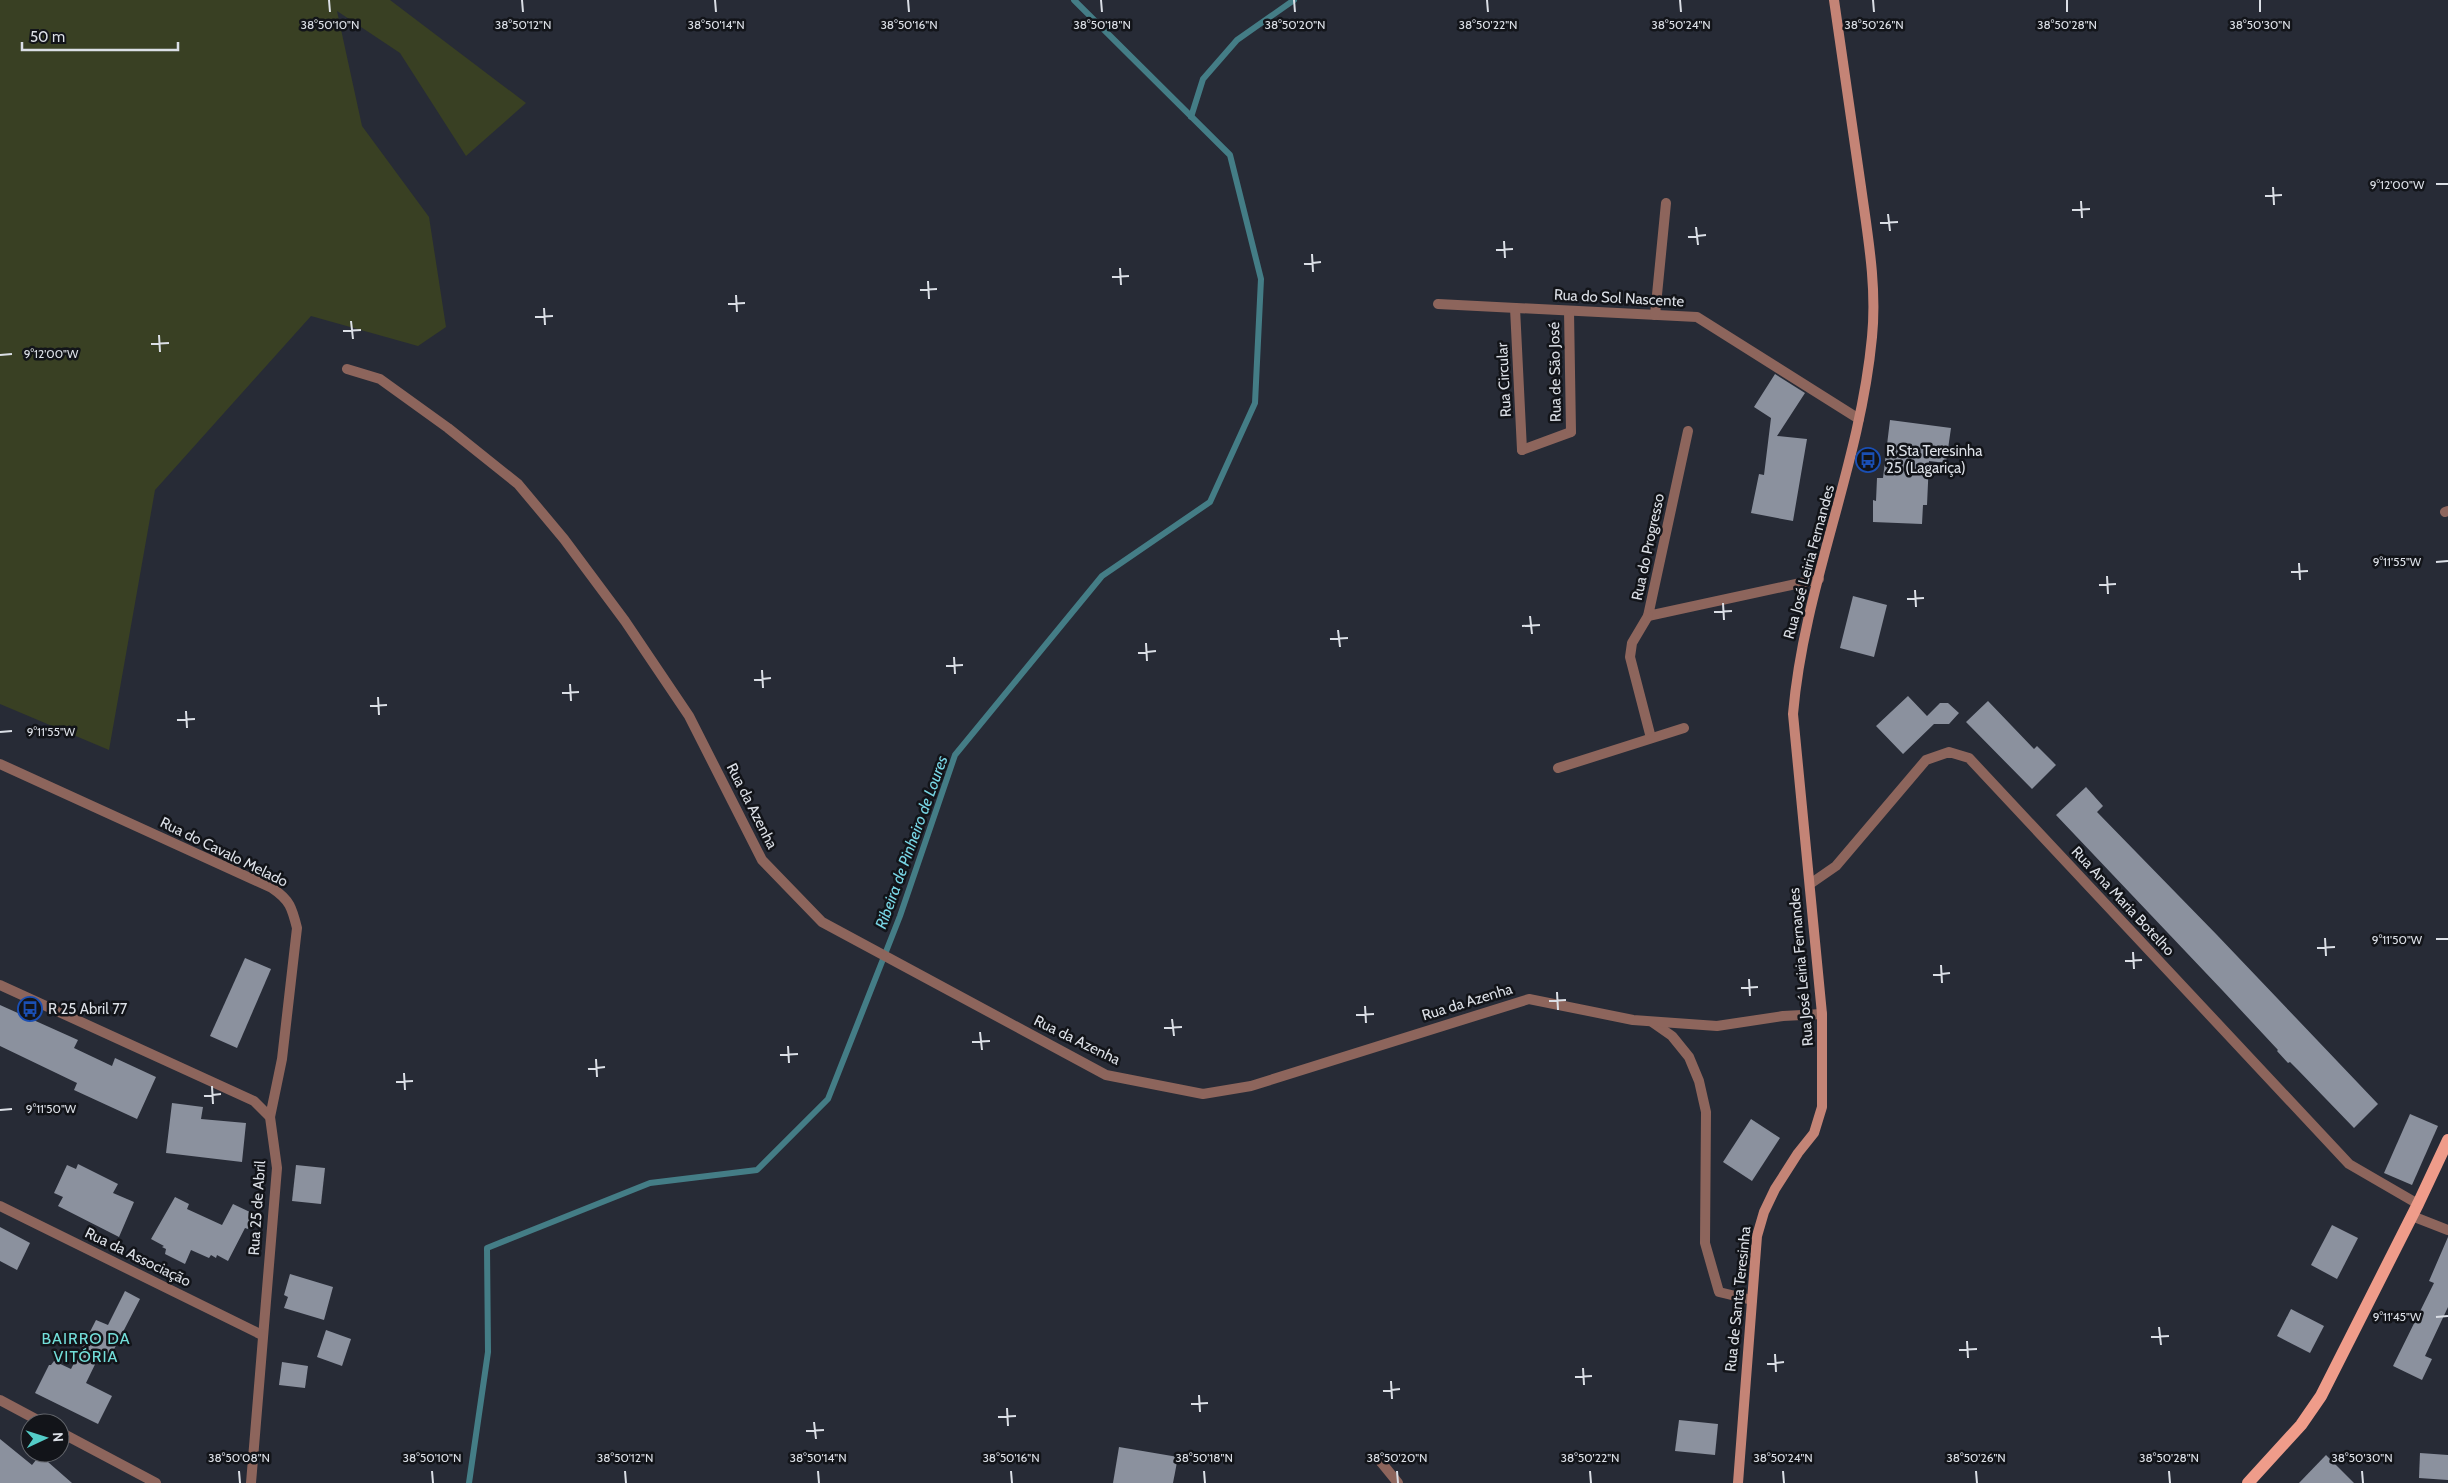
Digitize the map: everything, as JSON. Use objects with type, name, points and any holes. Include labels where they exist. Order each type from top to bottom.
[{"type":"main road","name":"Rua José Leiria Fernandes","points":[[1814,1133],[1822,1107],[1822,1014],[1793,714],[1795,687],[1808,615],[1848,473],[1859,418],[1872,338],[1874,299],[1834,0]]},
{"type":"main road","name":"Rua de Santa Teresinha","points":[[1738,1483],[1758,1236],[1764,1212],[1775,1189],[1798,1153],[1814,1133]]},
{"type":"main road","points":[[2248,1483],[2301,1425],[2321,1396],[2415,1210],[2448,1140]]},
{"type":"street","points":[[1655,315],[1666,203]]},
{"type":"street","name":"Rua do Sol Nascente","points":[[1438,304],[1697,317],[1859,418]]},
{"type":"street","name":"Rua Circular","points":[[1515,308],[1522,450],[1571,432]]},
{"type":"street","name":"Rua de São José","points":[[1569,311],[1571,432]]},
{"type":"street","name":"Rua da Azenha","points":[[347,369],[380,379],[448,428],[518,484],[564,539],[625,621],[689,716],[762,860],[822,922],[1106,1075],[1203,1094],[1251,1086],[1528,999],[1632,1020],[1717,1026],[1783,1016],[1822,1014]]},
{"type":"street","name":"Rua do Progresso","points":[[1688,431],[1648,616],[1819,579]]},
{"type":"street","points":[[1648,616],[1632,643],[1630,657],[1651,738]]},
{"type":"street","points":[[1558,768],[1684,728]]},
{"type":"street","name":"Rua Ana Maria Botelho","points":[[1810,884],[1836,866],[1926,760],[1949,752],[1969,758],[2349,1164],[2415,1210],[2448,1230]]},
{"type":"street","name":"Rua do Cavalo Melado","points":[[0,764],[272,888],[286,898],[293,912],[297,928],[282,1059],[270,1117]]},
{"type":"street","points":[[0,985],[254,1101],[270,1117]]},
{"type":"street","points":[[1652,1022],[1672,1036],[1689,1057],[1699,1081],[1706,1112],[1705,1243],[1719,1292],[1752,1300]]},
{"type":"street","name":"Rua 25 de Abril","points":[[251,1483],[277,1168],[270,1117]]},
{"type":"street","name":"Rua da Associação","points":[[0,1206],[262,1335]]},
{"type":"street","points":[[0,1400],[24,1413]]},
{"type":"street","points":[[70,1437],[156,1483]]},
{"type":"street","points":[[1381,1462],[1398,1483]]},
{"type":"green space","points":[[0,0],[390,0],[526,103],[466,156],[400,53],[337,11],[362,126],[429,217],[446,327],[418,346],[311,316],[155,490],[109,750],[0,704]]},
{"type":"building","points":[[1775,374],[1805,393],[1777,436],[1807,439],[1793,521],[1751,513],[1759,474],[1764,475],[1771,418],[1754,407]]},
{"type":"building","points":[[1890,420],[1951,428],[1946,463],[1929,461],[1927,505],[1923,505],[1922,524],[1873,522],[1873,500],[1876,501],[1877,478],[1883,478]]},
{"type":"building","points":[[1853,596],[1887,605],[1874,657],[1840,648]]},
{"type":"building","points":[[1908,696],[1927,716],[1940,703],[1948,703],[1959,713],[1949,724],[1934,724],[1903,754],[1876,726]]},
{"type":"building","points":[[1988,701],[2034,749],[2037,746],[2056,765],[2032,789],[1966,722]]},
{"type":"building","points":[[2086,787],[2103,806],[2097,812],[2378,1104],[2354,1128],[2290,1062],[2288,1063],[2223,991],[2056,815]]},
{"type":"building","points":[[245,958],[271,969],[237,1048],[210,1036]]},
{"type":"building","points":[[0,1005],[78,1040],[74,1048],[112,1066],[115,1058],[156,1077],[137,1119],[74,1090],[77,1083],[0,1046]]},
{"type":"building","points":[[172,1103],[203,1107],[201,1119],[246,1123],[242,1162],[166,1153]]},
{"type":"building","points":[[2410,1114],[2438,1126],[2412,1185],[2384,1173]]},
{"type":"building","points":[[1751,1119],[1780,1138],[1752,1181],[1723,1162]]},
{"type":"building","points":[[78,1164],[118,1184],[113,1193],[134,1202],[119,1237],[58,1206],[63,1197],[54,1193],[67,1165],[76,1169]]},
{"type":"building","points":[[296,1165],[325,1168],[321,1204],[292,1201]]},
{"type":"building","points":[[175,1197],[189,1204],[187,1209],[222,1225],[233,1204],[252,1213],[248,1229],[245,1228],[228,1261],[217,1255],[216,1258],[211,1255],[209,1258],[191,1250],[185,1264],[165,1254],[166,1249],[162,1247],[164,1246],[151,1239]]},
{"type":"building","points":[[2332,1225],[2358,1238],[2337,1279],[2311,1265]]},
{"type":"building","points":[[0,1227],[30,1243],[17,1270],[0,1261]]},
{"type":"building","points":[[2448,1237],[2448,1307],[2425,1356],[2432,1359],[2422,1380],[2393,1366],[2434,1283],[2429,1281]]},
{"type":"building","points":[[290,1274],[333,1287],[324,1320],[284,1308],[288,1297],[284,1295]]},
{"type":"building","points":[[125,1291],[140,1299],[110,1357],[101,1352],[86,1383],[112,1396],[98,1424],[35,1393],[49,1365],[54,1361],[71,1369],[96,1320],[108,1325]]},
{"type":"building","points":[[2291,1309],[2324,1326],[2310,1353],[2277,1336]]},
{"type":"building","points":[[326,1330],[351,1339],[342,1366],[317,1357]]},
{"type":"building","points":[[282,1362],[308,1366],[305,1388],[279,1385]]},
{"type":"building","points":[[1679,1420],[1718,1424],[1715,1455],[1675,1451]]},
{"type":"building","points":[[0,1439],[20,1455],[20,1463],[30,1463],[32,1465],[34,1463],[49,1463],[72,1483],[0,1483]]},
{"type":"building","points":[[1119,1447],[1178,1457],[1173,1483],[1113,1483]]},
{"type":"building","points":[[2420,1453],[2448,1455],[2448,1480],[2419,1478]]},
{"type":"building","points":[[2326,1455],[2354,1483],[2299,1483]]},
{"type":"waterway","name":"Ribeira de Pinheiro de Loures","points":[[469,1483],[488,1352],[487,1248],[650,1183],[757,1170],[828,1099],[900,916],[955,755],[1102,576],[1210,502],[1255,403],[1261,279],[1230,155],[1074,0]]},
{"type":"waterway","points":[[1191,117],[1203,79],[1237,40],[1294,0]]},
{"type":"place","name":"R Sta Teresinha 25 (Lagariça)","points":[[1868,460]]},
{"type":"place","name":"R 25 Abril 77","points":[[30,1009]]},
{"type":"district","name":"BAIRRO DA VITÓRIA","points":[[86,1347]]}]
